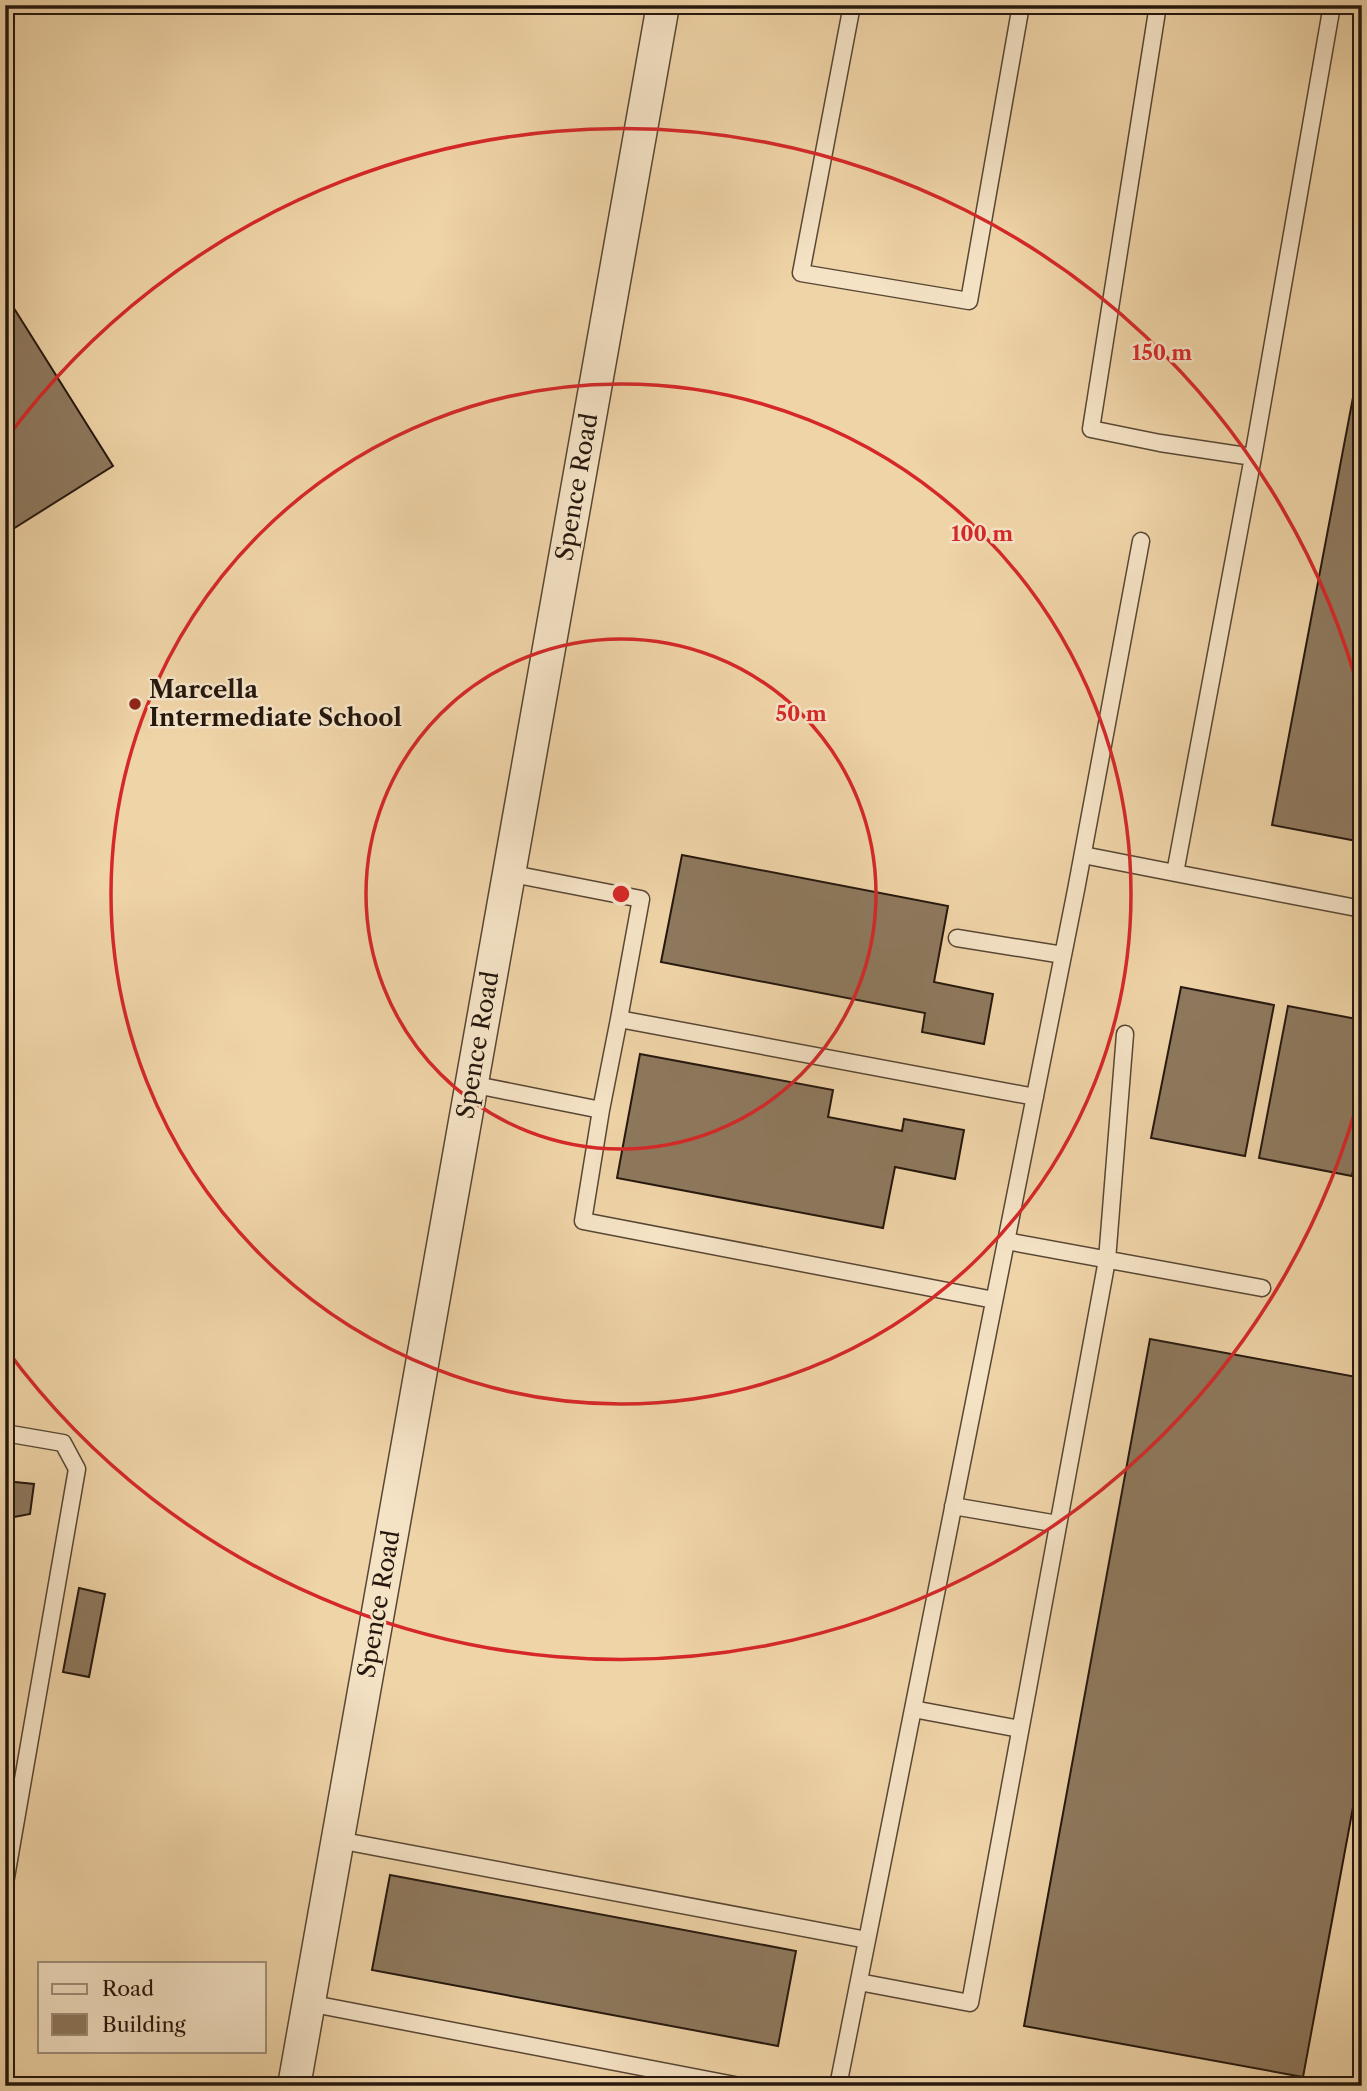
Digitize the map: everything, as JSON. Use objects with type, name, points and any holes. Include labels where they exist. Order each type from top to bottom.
[{"type":"street","name":"Spence Road","points":[[294,2086],[663,5]]},
{"type":"lane","points":[[852,5],[801,273],[969,301],[1021,5]]},
{"type":"lane","points":[[1158,5],[1091,429],[1253,457]]},
{"type":"lane","points":[[1175,873],[1253,457],[1332,5]]},
{"type":"lane","points":[[838,2086],[1083,855],[1141,541]]},
{"type":"lane","points":[[1083,855],[1362,909]]},
{"type":"lane","points":[[508,873],[641,899],[583,1221],[994,1300]]},
{"type":"lane","points":[[957,938],[1063,955]]},
{"type":"lane","points":[[619,1019],[1035,1097]]},
{"type":"lane","points":[[859,1982],[970,2003],[1107,1260],[1125,1034]]},
{"type":"lane","points":[[471,1084],[601,1110]]},
{"type":"lane","points":[[1006,1241],[1262,1288]]},
{"type":"lane","points":[[5,1433],[63,1443],[77,1469],[5,1883]]},
{"type":"lane","points":[[954,1506],[1058,1524]]},
{"type":"lane","points":[[913,1709],[1020,1729]]},
{"type":"lane","points":[[338,1840],[867,1940]]},
{"type":"lane","points":[[308,2003],[740,2086]]},
{"type":"building","points":[[5,294],[113,466],[5,534]]},
{"type":"building","points":[[1362,350],[1362,842],[1272,825]]},
{"type":"building","points":[[682,855],[948,906],[934,982],[993,994],[984,1044],[922,1032],[925,1013],[661,962]]},
{"type":"building","points":[[1181,987],[1274,1005],[1245,1156],[1151,1138]]},
{"type":"building","points":[[1288,1006],[1362,1020],[1362,1127],[1352,1176],[1259,1158]]},
{"type":"building","points":[[640,1054],[833,1090],[828,1117],[902,1131],[904,1119],[964,1130],[955,1179],[895,1167],[883,1228],[617,1178]]},
{"type":"building","points":[[1150,1339],[1362,1378],[1362,1759],[1303,2077],[1024,2026]]},
{"type":"building","points":[[5,1481],[34,1484],[30,1514],[9,1518],[14,1540],[5,1542]]},
{"type":"building","points":[[79,1588],[105,1594],[89,1677],[63,1672]]},
{"type":"building","points":[[390,1875],[796,1951],[778,2046],[372,1970]]},
{"type":"place","name":"Marcella Intermediate School","points":[[135,704]]}]
